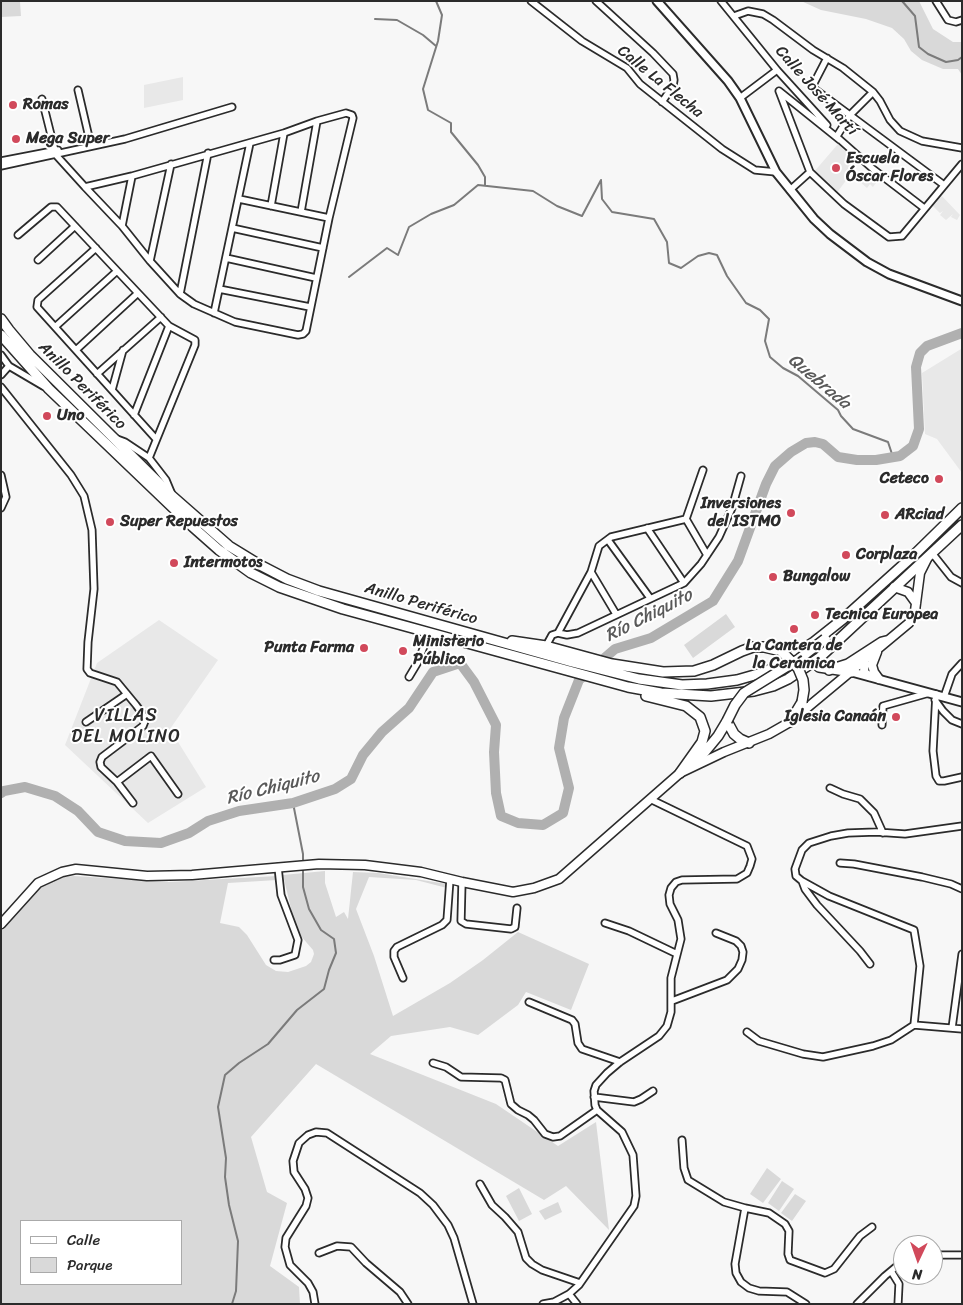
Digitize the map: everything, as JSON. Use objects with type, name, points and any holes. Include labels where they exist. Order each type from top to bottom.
[{"type":"highway","name":"Anillo Periférico","points":[[1,319],[30,355],[172,496],[229,546],[260,565],[319,591],[494,640],[573,658],[662,683],[682,685],[737,680],[764,672],[787,660],[814,642],[859,605],[962,508]]},
{"type":"highway","name":"Anillo Periférico","points":[[1,335],[48,389],[193,527],[219,550],[251,573],[279,587],[312,599],[628,687],[661,693],[711,696],[746,693],[773,686],[788,679],[820,658],[962,525]]},
{"type":"highway","points":[[680,774],[704,753],[718,736],[744,693],[826,640],[859,605]]},
{"type":"highway","points":[[494,640],[523,642],[551,648],[573,658]]},
{"type":"highway","points":[[852,672],[824,669],[842,667],[886,641]]},
{"type":"highway","points":[[610,668],[680,672],[713,665],[753,647],[764,646],[781,651],[798,668],[803,680],[802,702],[790,722]]},
{"type":"highway","points":[[628,687],[641,695],[686,706],[700,717],[705,731],[702,742],[680,774]]},
{"type":"highway","points":[[727,721],[734,734],[749,743]]},
{"type":"main road","points":[[1,924],[38,883],[62,872],[76,869],[147,876],[192,875],[311,865],[378,866],[421,872],[513,892],[534,888],[560,879],[680,774],[790,722],[852,672],[913,617],[918,579],[930,555]]},
{"type":"main road","points":[[894,587],[908,592],[916,603]]},
{"type":"main road","points":[[878,648],[872,665],[879,679]]},
{"type":"main road","points":[[865,659],[864,672],[869,676]]},
{"type":"street","name":"Calle La Flecha","points":[[531,1],[582,41],[627,68],[640,84],[722,150],[755,170],[776,172]]},
{"type":"street","points":[[596,1],[673,74],[673,86],[662,102]]},
{"type":"street","points":[[657,1],[728,81],[740,98],[776,172],[814,219],[830,234],[867,262],[889,274],[962,301]]},
{"type":"street","name":"Calle José Martí","points":[[721,1],[777,70],[838,138],[873,169],[924,208]]},
{"type":"street","points":[[936,1],[948,20],[956,22],[962,20]]},
{"type":"street","points":[[734,16],[748,11],[763,14],[853,75],[873,92],[890,120],[900,131],[922,141],[962,148]]},
{"type":"street","points":[[827,58],[812,87],[944,185]]},
{"type":"street","points":[[740,98],[777,70]]},
{"type":"street","points":[[78,90],[91,146]]},
{"type":"street","points":[[873,92],[850,116],[838,138],[779,91],[810,172],[857,214],[884,235],[893,238],[902,236],[962,164]]},
{"type":"street","points":[[42,99],[55,153],[85,187],[122,226],[180,294],[194,304],[235,322],[300,335],[306,331],[329,218],[353,118],[352,115],[346,113],[284,133],[132,176],[85,187]]},
{"type":"street","points":[[1,166],[125,139],[232,107]]},
{"type":"street","points":[[301,212],[318,121]]},
{"type":"street","points":[[271,206],[284,133]]},
{"type":"street","points":[[214,313],[250,142]]},
{"type":"street","points":[[1,161],[55,153]]},
{"type":"street","points":[[180,294],[208,154]]},
{"type":"street","points":[[150,261],[171,164]]},
{"type":"street","points":[[790,190],[810,172]]},
{"type":"street","points":[[122,226],[132,176]]},
{"type":"street","points":[[239,200],[329,218]]},
{"type":"street","points":[[18,235],[53,206],[59,208],[169,326],[193,338],[195,343],[149,458]]},
{"type":"street","points":[[38,260],[75,226]]},
{"type":"street","points":[[232,228],[323,248]]},
{"type":"street","points":[[96,248],[37,302],[38,308],[156,440]]},
{"type":"street","points":[[226,258],[316,278]]},
{"type":"street","points":[[55,327],[117,271]]},
{"type":"street","points":[[219,288],[310,307]]},
{"type":"street","points":[[76,350],[138,293]]},
{"type":"street","points":[[97,374],[160,317]]},
{"type":"street","points":[[134,415],[169,326]]},
{"type":"street","points":[[112,390],[123,350]]},
{"type":"street","points":[[1,355],[9,366],[48,389]]},
{"type":"street","points":[[1,375],[9,366]]},
{"type":"street","points":[[1,387],[54,452],[84,496],[92,530],[94,589],[87,669],[90,673],[117,682],[144,716],[145,721],[143,726],[102,757],[101,767],[117,782],[133,803]]},
{"type":"street","points":[[111,437],[124,442],[149,458],[166,480],[172,496]]},
{"type":"street","points":[[703,470],[686,519],[707,555]]},
{"type":"street","points":[[1,475],[6,497],[1,508]]},
{"type":"street","points":[[558,633],[567,635],[578,633],[684,583],[707,555],[722,530],[732,508],[741,476]]},
{"type":"street","points":[[551,648],[560,637],[558,633],[590,572],[600,546],[611,537],[686,519]]},
{"type":"street","points":[[647,528],[684,583]]},
{"type":"street","points":[[608,540],[650,598]]},
{"type":"street","points":[[930,555],[951,577],[962,583]]},
{"type":"street","points":[[590,572],[616,614]]},
{"type":"street","points":[[409,677],[418,662],[430,633]]},
{"type":"street","points":[[944,697],[952,674],[962,662]]},
{"type":"street","points":[[852,672],[933,696],[962,702]]},
{"type":"street","points":[[86,722],[127,694]]},
{"type":"street","points":[[933,696],[952,720],[962,724]]},
{"type":"street","points":[[882,725],[882,706],[933,696]]},
{"type":"street","points":[[933,696],[933,751],[936,776],[939,781],[944,782],[962,777]]},
{"type":"street","points":[[117,782],[151,756],[178,794]]},
{"type":"street","points":[[830,788],[860,799],[874,813],[883,833]]},
{"type":"street","points":[[542,1304],[554,1302],[569,1294],[580,1283],[634,1206],[636,1196],[633,1155],[622,1132],[597,1110],[594,1097],[596,1085],[620,1062],[659,1036],[667,1026],[672,1001],[671,978],[680,940],[680,930],[668,895],[671,888],[676,882],[682,880],[738,879],[747,873],[752,859],[747,846],[650,800]]},
{"type":"street","points":[[914,1025],[920,966],[914,930],[829,896],[802,881],[796,876],[795,869],[802,850],[809,843],[822,839],[848,833],[905,834],[962,826]]},
{"type":"street","points":[[840,863],[930,879],[962,889]]},
{"type":"street","points":[[274,960],[295,955],[298,940],[281,895],[278,867]]},
{"type":"street","points":[[402,978],[394,957],[394,951],[397,947],[442,925],[447,920],[450,879]]},
{"type":"street","points":[[802,881],[805,889],[817,906],[860,950],[870,964]]},
{"type":"street","points":[[462,882],[461,920],[466,924],[511,929],[515,927],[517,908]]},
{"type":"street","points":[[605,923],[629,931],[677,954]]},
{"type":"street","points":[[672,1001],[728,980],[738,969],[742,960],[743,952],[741,946],[736,941],[716,933]]},
{"type":"street","points":[[952,1028],[962,954]]},
{"type":"street","points":[[529,1002],[572,1020],[575,1024],[578,1043],[582,1049],[620,1062]]},
{"type":"street","points":[[748,1032],[759,1041],[803,1054],[823,1057],[874,1046],[892,1040],[914,1025],[962,1029]]},
{"type":"street","points":[[433,1063],[446,1067],[462,1077],[501,1078],[505,1080],[511,1104],[534,1120],[545,1134],[553,1137],[560,1136],[597,1110]]},
{"type":"street","points":[[594,1097],[634,1102],[653,1091]]},
{"type":"street","points":[[315,1304],[313,1292],[290,1265],[285,1248],[286,1238],[306,1206],[308,1198],[305,1189],[294,1172],[292,1161],[299,1143],[308,1135],[316,1132],[327,1133],[335,1138],[420,1193],[432,1205],[448,1225],[454,1238],[473,1304]]},
{"type":"street","points":[[682,1140],[684,1168],[688,1180],[724,1202],[769,1213],[785,1224],[789,1231],[788,1254],[790,1260],[825,1273],[834,1269],[860,1236],[872,1227]]},
{"type":"street","points":[[480,1184],[492,1205],[509,1220],[518,1232],[526,1258],[532,1264],[542,1270],[580,1283]]},
{"type":"street","points":[[745,1208],[736,1273],[749,1288],[759,1291],[787,1292],[806,1304]]},
{"type":"street","points":[[319,1253],[338,1246],[351,1247],[366,1263],[400,1292],[408,1304]]},
{"type":"street","points":[[943,1255],[962,1255]]},
{"type":"street","points":[[857,1304],[891,1271],[899,1284],[898,1304]]},
{"type":"street","points":[[569,1294],[577,1304]]},
{"type":"shaded area","points":[[183,77],[183,100],[144,108],[144,85]]},
{"type":"shaded area","name":"Escuela Óscar Flores","points":[[838,144],[859,163],[836,194],[813,173]]},
{"type":"shaded area","points":[[865,172],[878,180],[873,187],[870,184],[867,188],[857,179],[861,175],[865,182],[867,178],[863,175]]},
{"type":"shaded area","points":[[940,194],[960,215],[957,220],[951,217],[953,214],[946,220],[940,215],[943,211],[940,213],[931,204]]},
{"type":"shaded area","points":[[961,349],[962,473],[937,439],[925,434],[922,373]]},
{"type":"shaded area","points":[[159,620],[218,660],[170,729],[206,787],[148,823],[65,745],[97,663]]},
{"type":"green space","points":[[801,1],[919,1],[933,29],[953,42],[962,42],[962,75],[958,69],[943,69],[922,60],[911,51],[904,39],[892,28],[866,19],[821,10]]},
{"type":"green space","points":[[1,2],[20,2],[21,16],[1,17]]},
{"type":"green space","points":[[726,614],[735,627],[693,658],[684,645]]},
{"type":"green space","points":[[325,871],[325,883],[336,917],[344,912],[348,919],[353,872],[378,873],[447,884],[447,888],[416,880],[369,877],[356,909],[374,956],[393,1016],[450,983],[518,932],[589,964],[571,1010],[526,992],[518,1005],[478,1035],[450,1027],[391,1036],[370,1054],[496,1104],[558,1146],[596,1122],[609,1230],[566,1186],[544,1200],[316,1064],[251,1137],[267,1192],[287,1203],[270,1266],[299,1287],[300,1304],[1,1304],[1,930],[39,887],[62,877],[74,876],[169,882],[277,876],[277,880],[228,883],[220,923],[239,927],[247,935],[266,965],[276,971],[288,972],[306,966],[311,962],[314,954],[313,950],[300,935],[294,921],[283,875]]},
{"type":"green space","points":[[767,1168],[781,1179],[763,1203],[750,1194]]},
{"type":"green space","points":[[782,1181],[794,1189],[779,1211],[768,1203]]},
{"type":"green space","points":[[519,1188],[532,1214],[519,1221],[506,1196]]},
{"type":"green space","points":[[795,1194],[806,1201],[792,1221],[781,1213]]},
{"type":"green space","points":[[558,1202],[562,1212],[545,1220],[539,1211]]},
{"type":"waterway","name":"Quebrada","points":[[436,1],[442,15],[438,41],[423,89],[428,110],[451,123],[451,132],[478,165],[485,177],[485,185]]},
{"type":"waterway","points":[[902,1],[915,16],[919,47],[928,54],[946,62],[958,60],[962,57]]},
{"type":"waterway","points":[[375,19],[397,20],[423,35],[436,46]]},
{"type":"waterway","name":"Quebrada","points":[[349,277],[387,248],[398,255],[409,227],[431,214],[454,205],[478,185],[533,191],[557,206],[582,216],[601,180],[602,199],[612,212],[654,219],[667,242],[669,263],[681,268],[698,256],[709,253],[717,255],[727,276],[746,303],[760,310],[769,319],[765,341],[770,357],[783,368],[798,376],[838,410],[853,429],[888,442],[893,457]]},
{"type":"waterway","name":"Río Chiquito","points":[[1,793],[25,787],[55,796],[78,811],[98,832],[125,841],[161,843],[189,833],[208,821],[239,811],[293,803],[335,789],[351,779],[363,755],[382,732],[409,708],[433,672],[460,663],[474,682],[496,725],[494,752],[496,793],[501,816],[518,823],[543,825],[563,813],[569,788],[559,748],[564,718],[579,680],[615,649],[651,638],[713,601],[738,561],[766,484],[775,466],[791,452],[806,443],[815,442],[823,444],[838,457],[876,460],[900,456],[913,446],[919,429],[916,367],[920,353],[927,346],[962,333]]},
{"type":"waterway","points":[[293,803],[303,862]]},
{"type":"waterway","points":[[232,1304],[236,1291],[238,1241],[229,1205],[225,1177],[226,1158],[218,1107],[225,1075],[239,1063],[268,1044],[297,1010],[324,989],[336,953],[334,939],[321,930],[309,909],[303,887],[303,869]]},
{"type":"place","name":"Romas","points":[[13,105]]},
{"type":"place","name":"Mega Super","points":[[16,139]]},
{"type":"place","name":"Escuela Óscar Flores","points":[[836,168]]},
{"type":"place","name":"Uno","points":[[47,416]]},
{"type":"place","name":"Ceteco","points":[[939,479]]},
{"type":"place","name":"Inversiones del ISTMO","points":[[791,513]]},
{"type":"place","name":"ARciad","points":[[885,515]]},
{"type":"place","name":"Super Repuestos","points":[[110,522]]},
{"type":"place","name":"Corplaza","points":[[846,555]]},
{"type":"place","name":"Intermotos","points":[[174,563]]},
{"type":"place","name":"Bungalow","points":[[773,577]]},
{"type":"place","name":"Tecnica Europea","points":[[815,615]]},
{"type":"place","name":"La Cantera de la Cerámica","points":[[794,629]]},
{"type":"place","name":"Punta Farma","points":[[364,648]]},
{"type":"place","name":"Ministerio Público","points":[[403,651]]},
{"type":"place","name":"Iglesia Canaán","points":[[896,717]]},
{"type":"district","name":"VILLAS DEL MOLINO","points":[[126,726]]}]
